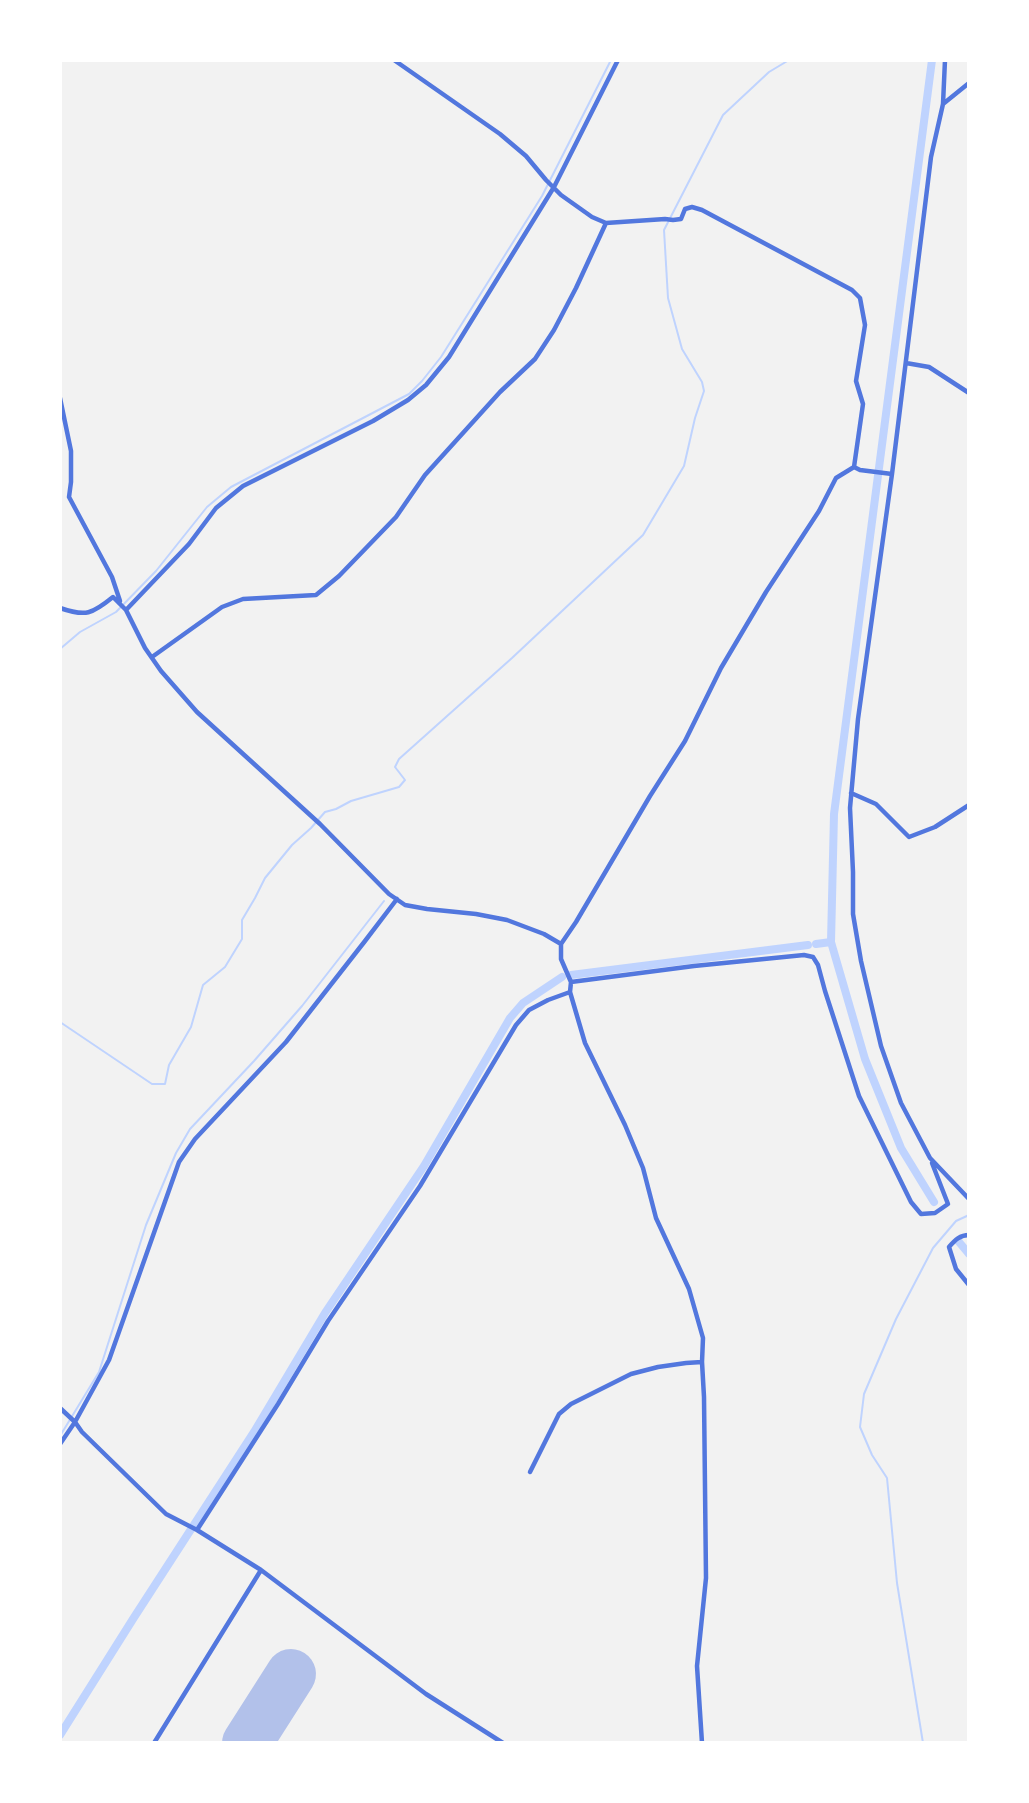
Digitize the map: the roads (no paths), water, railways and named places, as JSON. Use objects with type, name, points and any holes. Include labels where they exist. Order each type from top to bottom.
[{"type":"street","points":[[394,60],[500,134],[526,156],[546,180],[592,217],[606,223],[673,220],[681,219],[685,209],[692,207],[702,210],[852,290],[860,298],[865,325],[856,381],[863,404],[854,467]]},
{"type":"street","points":[[126,610],[189,544],[216,508],[243,486],[373,421],[426,386],[449,357],[553,186],[618,60]]},
{"type":"street","points":[[571,982],[705,965],[804,955],[813,957],[818,965],[859,1096],[906,1193],[921,1214],[935,1213],[948,1204],[930,1158],[901,1103],[880,1046],[853,914],[850,808],[860,707],[892,474],[931,157],[943,104],[945,60]]},
{"type":"street","points":[[943,104],[969,83]]},
{"type":"street","points":[[152,657],[222,607],[243,599],[316,595],[339,576],[396,517],[425,475],[500,392],[535,359],[554,330],[576,288],[606,223]]},
{"type":"street","points":[[906,363],[929,367],[969,393]]},
{"type":"street","points":[[60,398],[71,451],[69,497],[112,577],[120,602]]},
{"type":"street","points":[[854,467],[892,474]]},
{"type":"street","points":[[702,1743],[697,1666],[706,1578],[703,1338],[689,1289],[656,1218],[643,1168],[585,1043],[570,992],[571,982],[561,959],[561,944],[685,741],[721,668],[766,592],[819,511],[836,478],[854,467]]},
{"type":"street","points":[[60,608],[78,614],[91,612],[113,597],[120,602],[145,648],[161,671],[197,712],[320,824],[389,894],[405,905],[507,920],[544,933],[561,944]]},
{"type":"street","points":[[851,793],[876,804],[909,837],[935,826],[969,806]]},
{"type":"street","points":[[60,1444],[109,1360],[180,1162],[195,1139],[285,1042],[397,899]]},
{"type":"street","points":[[196,1530],[328,1322],[420,1186],[516,1025],[529,1010],[570,992]]},
{"type":"street","points":[[930,1158],[969,1199]]},
{"type":"street","points":[[969,1235],[963,1235],[949,1247],[956,1269],[969,1285]]},
{"type":"street","points":[[530,1472],[559,1414],[572,1404],[631,1374],[658,1367],[702,1362]]},
{"type":"street","points":[[60,1408],[74,1420],[81,1432],[166,1514],[261,1570],[426,1694],[503,1743]]},
{"type":"street","points":[[154,1743],[261,1570]]},
{"type":"waterway","points":[[60,649],[80,632],[116,612],[156,571],[207,507],[231,487],[409,394],[422,381],[441,357],[542,196],[611,60]]},
{"type":"waterway","points":[[60,1022],[152,1084],[165,1084],[169,1065],[191,1027],[203,985],[225,967],[242,939],[242,920],[265,878],[292,845],[325,812],[351,801],[399,787],[405,780],[395,767],[399,759],[512,658],[643,535],[684,466],[704,391],[702,382],[682,349],[668,298],[664,230],[723,115],[769,72],[789,60]]},
{"type":"waterway","points":[[932,60],[834,814],[831,942],[865,1059],[901,1148],[934,1202]]},
{"type":"waterway","points":[[60,1436],[99,1372],[146,1225],[176,1153],[190,1129],[302,1006],[384,901]]},
{"type":"waterway","points":[[816,944],[831,942]]},
{"type":"waterway","points":[[571,975],[808,945]]},
{"type":"waterway","points":[[60,1735],[254,1432],[325,1313],[424,1166],[510,1018],[523,1003],[562,977]]},
{"type":"waterway","points":[[923,1743],[897,1583],[887,1478],[872,1455],[860,1427],[864,1394],[896,1319],[933,1248],[956,1221],[969,1215]]},
{"type":"waterway","points":[[959,1242],[969,1254]]}]
